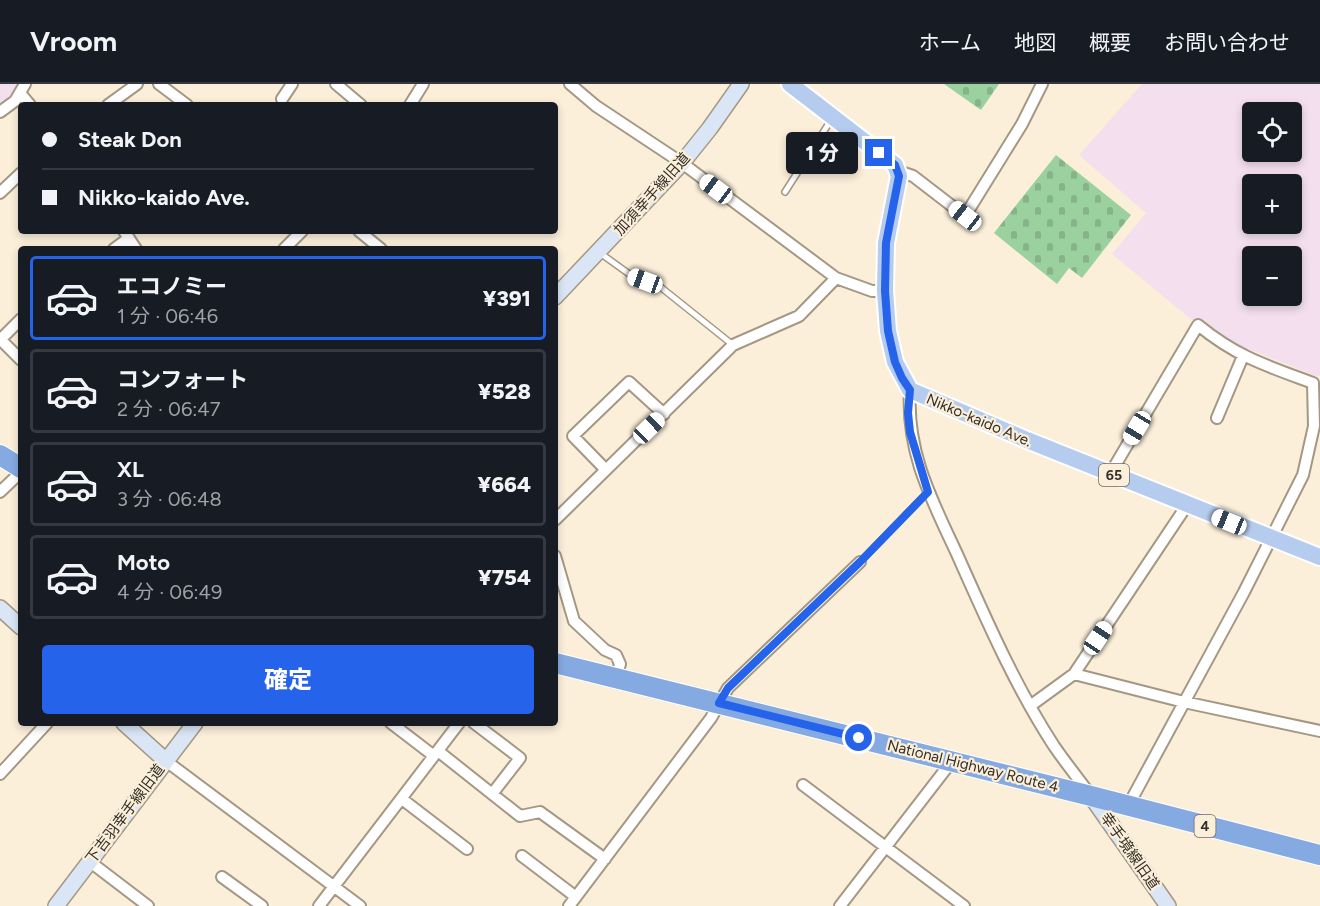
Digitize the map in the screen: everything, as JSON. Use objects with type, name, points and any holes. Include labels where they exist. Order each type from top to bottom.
[{"type":"highway","points":[[0,455],[18,468]]},
{"type":"highway","name":"National Highway Route 4","points":[[558,664],[1320,855]]},
{"type":"main road","points":[[790,84],[895,165],[898,171]]},
{"type":"main road","name":"Nikko-kaido Ave.","points":[[898,171],[899,176],[886,243],[885,291],[888,331],[895,362],[910,390],[931,401],[1110,474],[1320,557]]},
{"type":"street","points":[[112,102],[137,84]]},
{"type":"street","points":[[159,84],[183,102]]},
{"type":"street","points":[[282,99],[292,84]]},
{"type":"street","points":[[336,84],[357,102]]},
{"type":"street","points":[[412,102],[423,84]]},
{"type":"street","points":[[570,84],[596,106],[682,163],[836,278],[872,291],[885,291]]},
{"type":"street","name":"加須幸手線旧道","points":[[558,294],[682,163],[741,84]]},
{"type":"street","points":[[898,171],[913,176],[965,216],[1022,124],[1042,84]]},
{"type":"street","points":[[23,88],[29,102]]},
{"type":"street","points":[[0,112],[15,101],[23,88]]},
{"type":"street","points":[[0,193],[18,176]]},
{"type":"street","points":[[287,246],[299,234]]},
{"type":"street","points":[[363,234],[377,246]]},
{"type":"street","points":[[558,517],[733,345],[799,315],[836,278]]},
{"type":"street","points":[[18,322],[0,340],[18,357]]},
{"type":"street","points":[[1110,474],[1198,326],[1221,344],[1243,356],[1316,383],[1314,426],[1303,474],[1128,806]]},
{"type":"street","points":[[1217,418],[1243,356]]},
{"type":"street","points":[[606,470],[573,436],[621,389],[629,382],[664,414]]},
{"type":"street","points":[[910,390],[908,413],[910,432],[928,492],[981,609],[1030,706],[1054,746],[1091,796]]},
{"type":"street","points":[[0,492],[18,473]]},
{"type":"street","points":[[1030,706],[1074,674],[1188,505]]},
{"type":"street","points":[[522,856],[573,902],[711,718],[728,688],[860,562]]},
{"type":"street","points":[[558,566],[574,621],[605,650],[616,655],[620,664],[616,678]]},
{"type":"street","points":[[0,608],[18,623]]},
{"type":"street","points":[[1074,674],[1184,702],[1320,731]]},
{"type":"street","points":[[0,774],[44,726]]},
{"type":"street","points":[[127,726],[166,761],[360,906]]},
{"type":"street","name":"下吉羽幸手線旧道","points":[[56,906],[193,726]]},
{"type":"street","points":[[395,726],[520,816],[540,812],[605,859]]},
{"type":"street","points":[[319,906],[457,726]]},
{"type":"street","points":[[478,726],[520,758],[492,794]]},
{"type":"street","points":[[840,906],[952,761]]},
{"type":"street","points":[[802,785],[964,906]]},
{"type":"street","name":"幸手境線旧道","points":[[1091,796],[1168,906]]},
{"type":"street","points":[[402,799],[466,849]]},
{"type":"street","points":[[89,861],[148,906]]},
{"type":"street","points":[[222,878],[262,906]]},
{"type":"lane","points":[[785,192],[833,116]]},
{"type":"lane","points":[[599,252],[632,276],[658,285],[733,345]]},
{"type":"lane","points":[[860,562],[928,492]]},
{"type":"shaded area","points":[[0,84],[21,84],[10,100],[0,107]]},
{"type":"shaded area","points":[[1142,84],[1320,84],[1320,376],[1230,342],[1204,320],[1192,320],[1112,254],[1146,213],[1079,155]]},
{"type":"green space","points":[[944,84],[999,84],[981,110]]},
{"type":"green space","points":[[1056,155],[1131,215],[1082,278],[1069,268],[1057,284],[994,233]]},
{"type":"route","points":[[859,738],[719,703],[728,688],[860,562],[928,492],[910,432],[908,413],[910,390],[895,362],[888,331],[885,291],[886,243],[899,176],[895,165],[879,153]]}]
